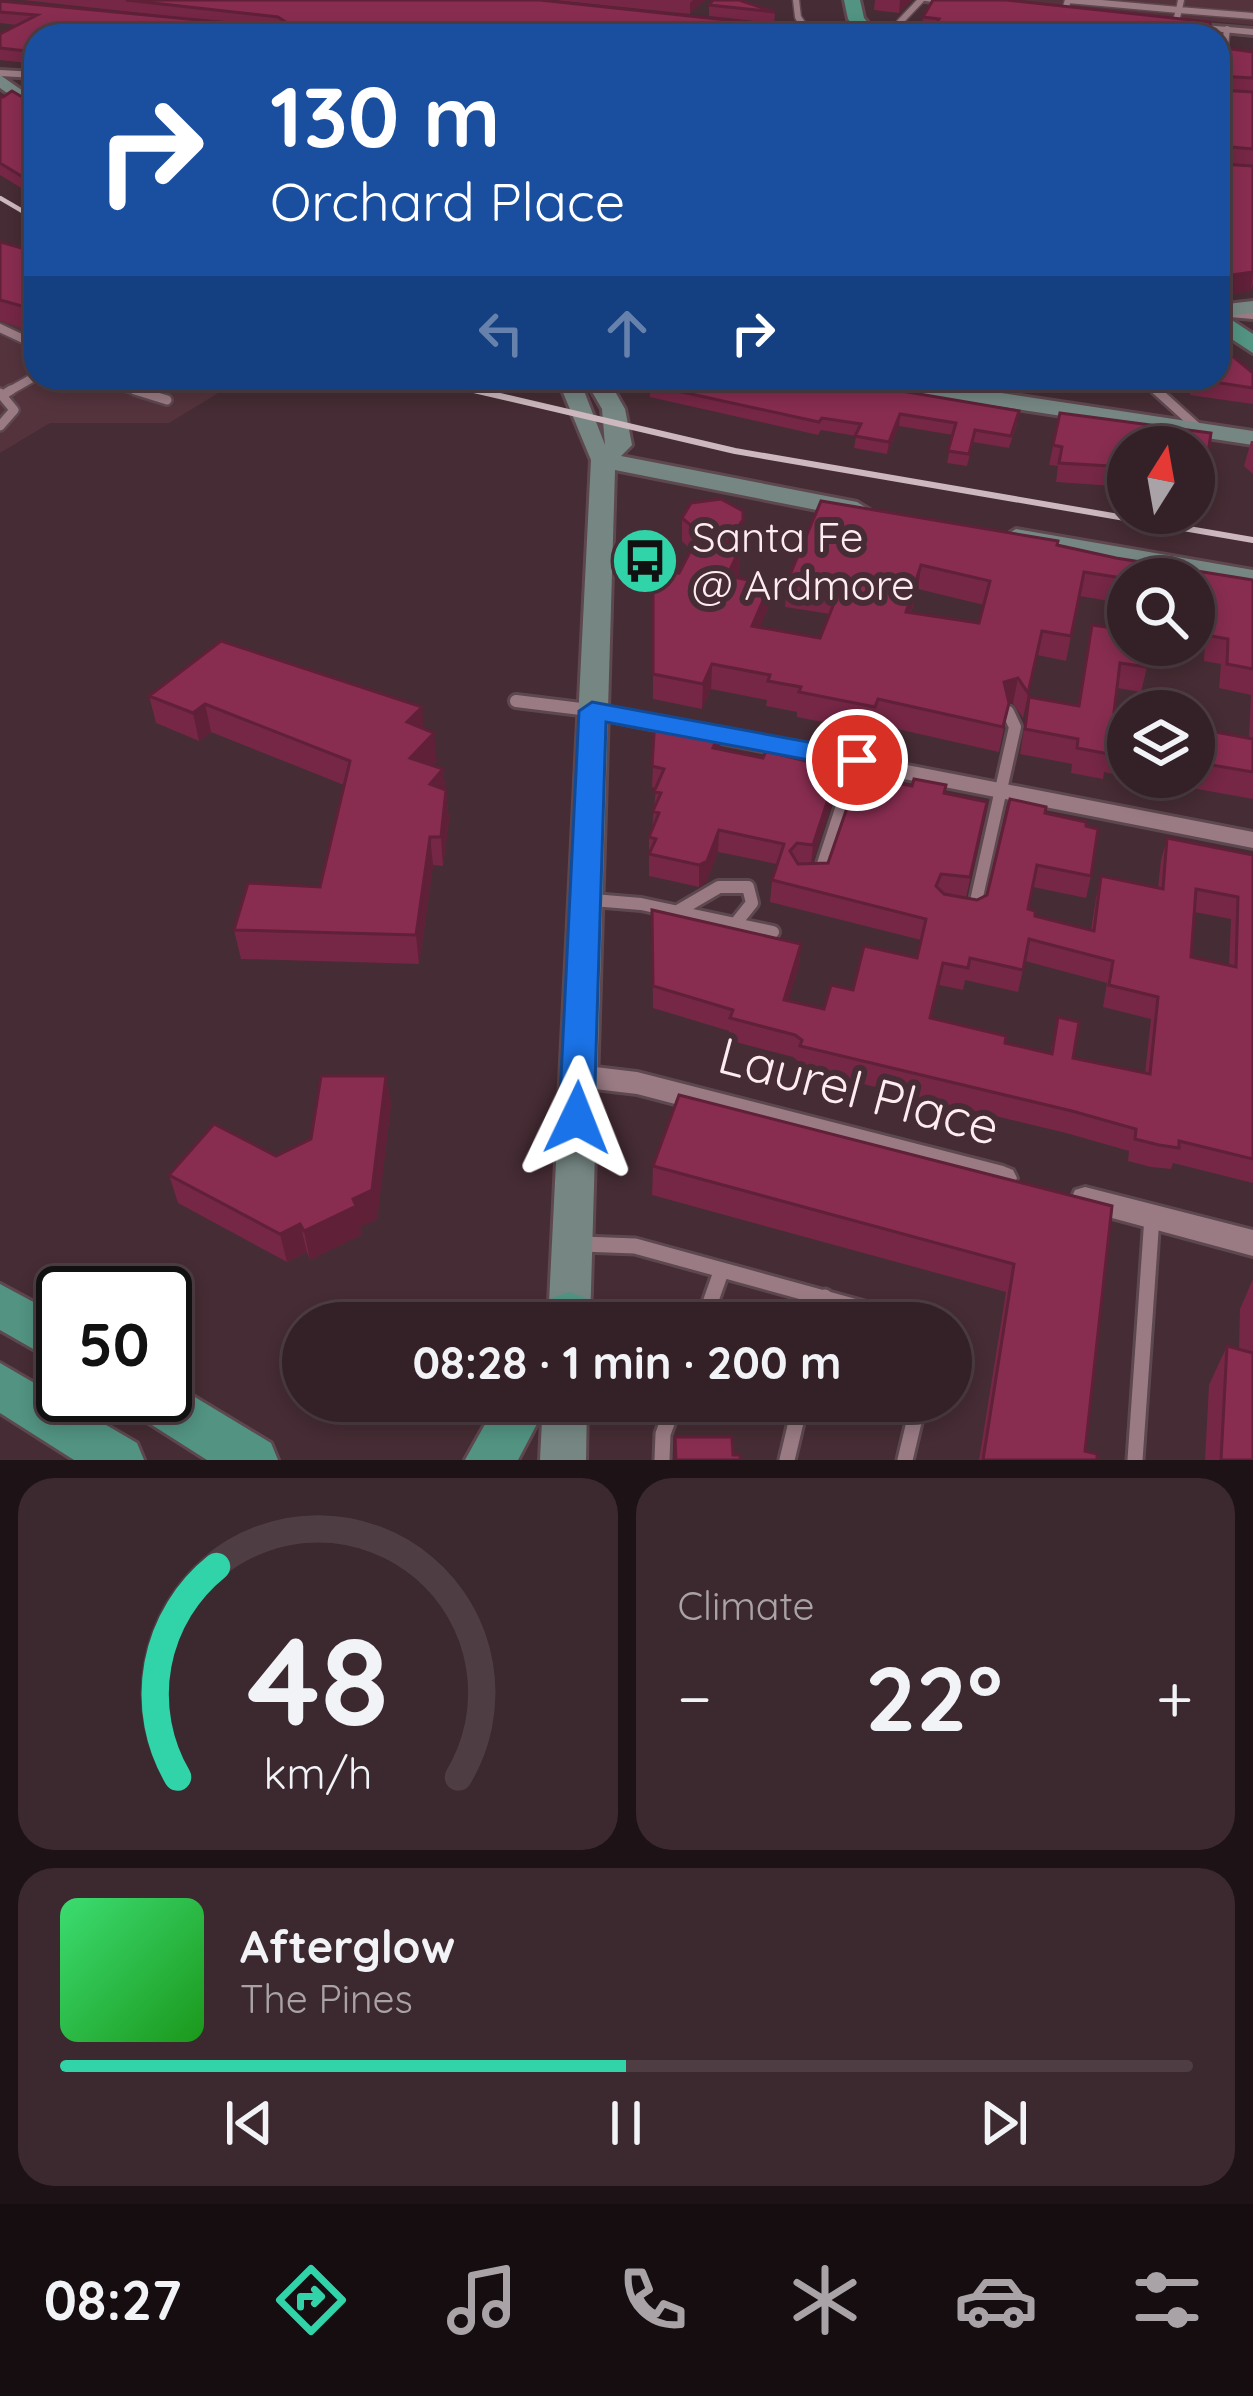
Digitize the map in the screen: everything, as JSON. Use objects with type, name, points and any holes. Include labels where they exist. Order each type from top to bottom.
[{"type":"main road","points":[[832,12],[840,24]]},
{"type":"main road","points":[[0,76],[24,97]]},
{"type":"main road","points":[[1230,325],[1253,346]]},
{"type":"main road","points":[[574,390],[586,413],[589,445],[603,460],[884,514]]},
{"type":"main road","points":[[568,1302],[603,460],[620,445],[607,390]]},
{"type":"main road","points":[[937,390],[1175,426]]},
{"type":"main road","points":[[1215,432],[1253,438]]},
{"type":"main road","points":[[999,534],[1253,578]]},
{"type":"main road","points":[[0,1305],[36,1327]]},
{"type":"main road","points":[[0,1386],[114,1459]]},
{"type":"main road","points":[[191,1422],[254,1460]]},
{"type":"main road","points":[[490,1460],[513,1422]]},
{"type":"main road","points":[[563,1460],[564,1422]]},
{"type":"street","points":[[922,0],[976,5]]},
{"type":"street","points":[[1042,11],[1175,24]]},
{"type":"street","points":[[592,711],[1253,840]]},
{"type":"street","name":"Laurel Place","points":[[578,1076],[637,1083],[1253,1243]]},
{"type":"lane","points":[[901,24],[922,0]]},
{"type":"lane","points":[[1064,14],[1068,0],[1253,16]]},
{"type":"lane","points":[[1175,24],[1181,0]]},
{"type":"lane","points":[[134,390],[166,400]]},
{"type":"lane","points":[[1156,390],[1196,426]]},
{"type":"lane","points":[[0,426],[14,410],[2,395]]},
{"type":"lane","points":[[516,701],[592,711]]},
{"type":"lane","points":[[958,908],[974,911],[1015,727],[1008,712]]},
{"type":"lane","points":[[798,874],[818,878],[857,760]]},
{"type":"lane","points":[[677,911],[700,894],[735,884],[748,887],[754,898],[752,909],[736,923]]},
{"type":"lane","points":[[584,899],[677,911],[773,932]]},
{"type":"lane","points":[[1135,1460],[1152,1217]]},
{"type":"lane","points":[[572,1244],[635,1246],[842,1302]]},
{"type":"lane","points":[[710,1302],[721,1272]]},
{"type":"lane","points":[[824,1302],[825,1297]]},
{"type":"lane","points":[[662,1460],[667,1422]]},
{"type":"lane","points":[[787,1460],[796,1422]]},
{"type":"lane","points":[[905,1460],[915,1422]]},
{"type":"shaded area","points":[[991,0],[1253,0],[1253,25]]},
{"type":"shaded area","points":[[0,260],[24,263],[24,390],[223,390],[169,423],[50,423],[0,453]]},
{"type":"building","points":[[126,0],[540,0],[764,24],[286,24],[278,17]]},
{"type":"building","points":[[713,0],[739,0],[775,12],[709,5]]},
{"type":"building","points":[[933,0],[1006,0],[1210,24],[936,24],[939,19],[923,17]]},
{"type":"building","points":[[0,1],[240,24],[24,24],[24,51],[0,48],[0,34],[37,15],[0,12]]},
{"type":"building","points":[[1230,49],[1253,52],[1253,78],[1230,77]]},
{"type":"building","points":[[12,91],[24,98],[24,178],[0,163],[3,97]]},
{"type":"building","points":[[1230,91],[1253,92],[1253,149],[1230,147]]},
{"type":"building","points":[[1230,165],[1253,166],[1253,272],[1230,275]]},
{"type":"building","points":[[0,242],[24,249],[24,307],[0,300]]},
{"type":"building","points":[[1230,354],[1253,373],[1253,388],[1230,384]]},
{"type":"building","points":[[673,390],[896,390],[1019,411],[1011,436],[975,430],[969,454],[948,451],[956,423],[900,414],[889,442],[855,436],[861,424],[822,418],[819,422]]},
{"type":"building","points":[[1060,413],[1158,426],[1107,426],[1107,466],[1059,463],[1062,447],[1053,445]]},
{"type":"building","points":[[721,499],[743,511],[743,520],[724,546],[740,549],[727,576],[770,584],[752,626],[820,638],[839,591],[787,582],[821,501],[1058,541],[1057,545],[1116,558],[1107,558],[1107,576],[1084,572],[1071,636],[1042,631],[1028,693],[1018,678],[1004,682],[1009,703],[1003,727],[878,699],[875,707],[799,692],[801,687],[768,681],[770,675],[712,664],[703,684],[653,674],[653,578],[658,570],[679,573],[700,533],[682,518],[691,503]],"holes":[[[921,565],[990,581],[979,623],[906,612]]]},
{"type":"building","points":[[1215,574],[1253,580],[1253,669],[1227,664],[1228,639],[1215,637]]},
{"type":"building","points":[[1092,625],[1107,627],[1107,666],[1120,666],[1117,690],[1107,690],[1107,754],[1077,748],[1078,739],[1025,729],[1029,697],[1079,706]]},
{"type":"building","points":[[221,641],[422,707],[407,722],[434,733],[410,758],[443,769],[430,784],[446,790],[441,837],[430,837],[416,935],[234,930],[248,883],[320,887],[350,761],[205,704],[193,713],[149,696]]},
{"type":"building","points":[[655,718],[721,730],[713,748],[763,758],[766,751],[838,769],[813,845],[797,843],[790,851],[798,864],[828,863],[858,776],[912,786],[914,779],[946,785],[944,793],[987,802],[970,877],[941,874],[936,886],[944,894],[977,900],[987,895],[1010,799],[1046,807],[1045,813],[1098,829],[1091,876],[1037,865],[1028,909],[1035,916],[1094,931],[1101,876],[1163,889],[1167,838],[1253,855],[1253,1159],[1179,1141],[1179,1148],[1159,1145],[1135,1139],[1136,1129],[1072,1111],[800,1046],[802,1040],[795,1035],[730,1018],[733,1010],[653,986],[652,910],[801,944],[784,1000],[824,1009],[831,985],[853,990],[864,946],[917,958],[926,919],[772,880],[784,844],[719,830],[707,861],[699,865],[649,854],[656,839],[649,837],[659,813],[653,811],[661,793],[654,792],[664,769],[652,766]],"holes":[[[1196,889],[1238,897],[1236,967],[1191,957]],[[1029,939],[1113,961],[1109,985],[1158,997],[1150,1074],[1073,1058],[1079,1022],[1058,1017],[1052,1054],[1005,1043],[1006,1036],[930,1018],[943,963],[968,968],[970,958],[1023,970]]]},
{"type":"building","points":[[1215,732],[1253,739],[1253,772],[1215,766]]},
{"type":"building","points":[[321,1076],[386,1076],[372,1190],[353,1199],[356,1206],[304,1231],[300,1224],[280,1234],[169,1175],[214,1124],[276,1156],[311,1139]]},
{"type":"building","points":[[679,1095],[1112,1206],[1085,1451],[1097,1454],[1097,1460],[983,1460],[1014,1264],[653,1166]]},
{"type":"building","points":[[1227,1346],[1253,1353],[1253,1460],[1221,1460]]},
{"type":"building","points":[[675,1437],[732,1437],[733,1455],[740,1455],[740,1460],[676,1460]]},
{"type":"railway","points":[[0,198],[24,212]]},
{"type":"railway","points":[[474,390],[479,391]]},
{"type":"railway","points":[[475,390],[479,391]]},
{"type":"railway","points":[[479,391],[735,451],[1253,540]]},
{"type":"railway","points":[[479,391],[486,393]]},
{"type":"place","name":"Santa Fe @ Ardmore","points":[[645,561]]},
{"type":"route","points":[[577,1118],[592,711],[857,760]]}]
